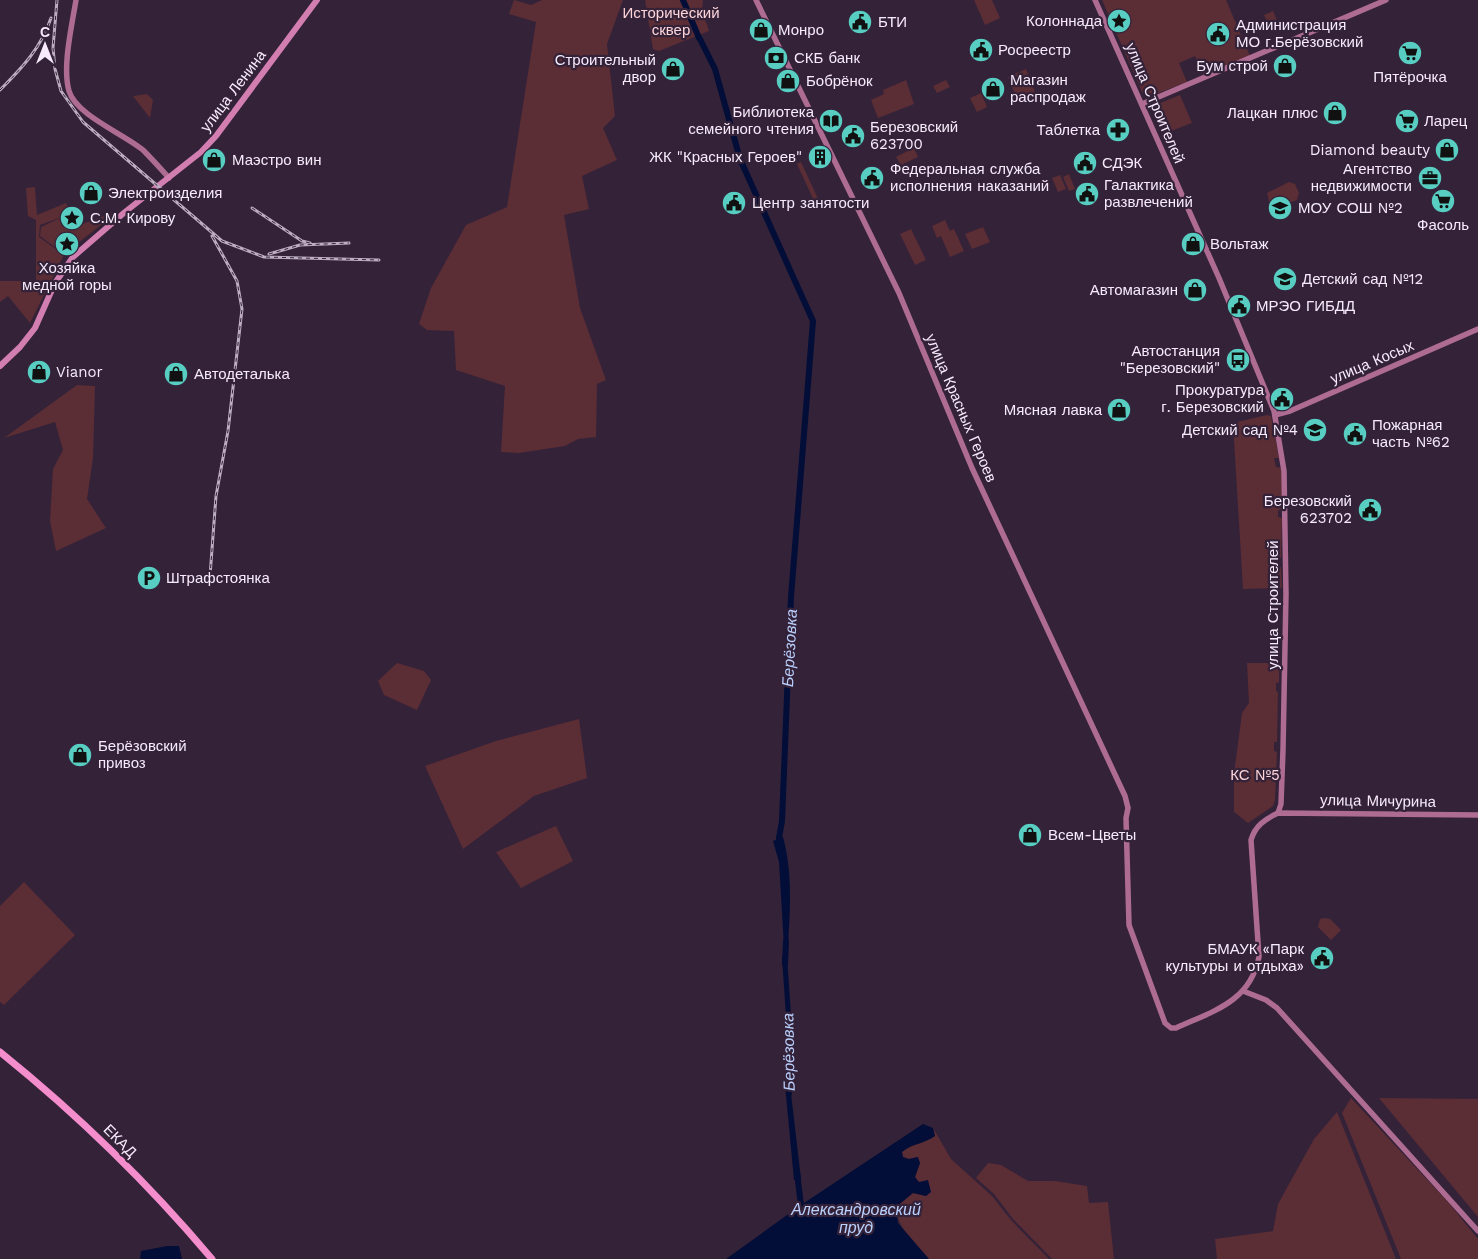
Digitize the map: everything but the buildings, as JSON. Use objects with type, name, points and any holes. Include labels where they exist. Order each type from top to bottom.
[{"type":"highway","name":"ЕКАД","points":[[0,1052],[83,1123],[143,1183],[212,1259]]},
{"type":"main road","points":[[76,0],[69,54],[69,92],[78,104],[94,118],[143,150],[169,178]]},
{"type":"main road","name":"улица Ленина","points":[[0,366],[20,347],[35,328],[55,283],[73,258],[201,152],[216,136],[317,0]]},
{"type":"main road","name":"улица Красных Героев","points":[[756,0],[898,293],[972,468],[1124,796],[1128,808],[1126,818],[1129,925],[1165,1023],[1171,1028],[1231,1003],[1243,991]]},
{"type":"main road","name":"улица Строителей","points":[[1095,0],[1248,346],[1274,416],[1284,471],[1286,585],[1283,750],[1278,813]]},
{"type":"main road","points":[[1142,104],[1386,0]]},
{"type":"main road","name":"улица Косых","points":[[1274,416],[1290,411],[1478,329]]},
{"type":"main road","points":[[1278,813],[1258,826],[1252,840],[1259,956],[1256,969],[1243,991],[1266,1000],[1277,1008],[1478,1231]]},
{"type":"main road","name":"улица Мичурина","points":[[1278,813],[1478,814]]},
{"type":"green space","points":[[514,0],[531,5],[542,0],[623,0],[607,44],[615,116],[603,128],[617,160],[582,176],[589,209],[564,215],[580,308],[606,380],[597,384],[596,437],[578,439],[565,446],[519,453],[501,452],[505,386],[456,370],[454,331],[427,330],[419,324],[431,288],[466,225],[507,207],[536,22],[509,14]]},
{"type":"green space","name":"Исторический сквер","points":[[645,0],[703,0],[702,11],[709,31],[659,51],[653,49]]},
{"type":"green space","points":[[974,0],[992,0],[1000,18],[985,25]]},
{"type":"green space","points":[[1102,0],[1226,0],[1250,56],[1204,75],[1195,56],[1179,63],[1187,82],[1148,97],[1142,92]]},
{"type":"green space","points":[[1273,11],[1278,23],[1269,26],[1264,15]]},
{"type":"green space","points":[[1026,69],[1037,97],[1019,104],[1008,77]]},
{"type":"green space","points":[[906,80],[914,104],[878,118],[871,100],[884,94],[883,90]]},
{"type":"green space","points":[[946,80],[950,87],[937,93],[933,86]]},
{"type":"green space","points":[[981,93],[987,107],[977,112],[970,98]]},
{"type":"green space","points":[[147,94],[153,100],[150,118],[133,96]]},
{"type":"green space","points":[[1180,95],[1192,123],[1163,134],[1151,107]]},
{"type":"green space","points":[[914,148],[918,157],[901,165],[896,157]]},
{"type":"green space","points":[[801,162],[820,203],[816,205],[797,164]]},
{"type":"green space","points":[[1069,174],[1075,189],[1069,191],[1063,177]]},
{"type":"green space","points":[[1060,175],[1066,189],[1058,192],[1052,178]]},
{"type":"green space","points":[[1289,182],[1295,184],[1299,193],[1297,200],[1278,207],[1270,205],[1267,193]]},
{"type":"green space","points":[[35,187],[37,215],[66,203],[77,226],[120,210],[64,254],[40,236],[41,227],[62,217],[40,225],[39,237],[64,255],[30,323],[8,296],[0,302],[0,281],[36,281],[36,220],[28,216],[26,188]]},
{"type":"green space","points":[[945,220],[950,231],[954,229],[964,251],[950,257],[941,236],[937,238],[932,226]]},
{"type":"green space","points":[[983,227],[990,242],[972,249],[965,234]]},
{"type":"green space","points":[[911,229],[926,260],[915,265],[900,234]]},
{"type":"green space","points":[[77,385],[95,386],[93,458],[87,499],[106,528],[56,551],[50,521],[53,469],[63,450],[55,422],[4,438]]},
{"type":"green space","points":[[1267,415],[1271,416],[1279,458],[1274,458],[1276,467],[1282,468],[1282,510],[1278,510],[1278,517],[1282,518],[1281,558],[1277,558],[1277,566],[1281,567],[1282,588],[1243,589],[1233,423]]},
{"type":"green space","points":[[397,663],[424,671],[431,680],[417,710],[384,695],[378,681]]},
{"type":"green space","name":"КС №5","points":[[1247,663],[1279,663],[1279,682],[1276,683],[1276,691],[1278,692],[1277,742],[1274,742],[1274,751],[1277,752],[1275,800],[1273,806],[1248,823],[1234,812],[1234,774],[1242,713],[1249,703]]},
{"type":"green space","points":[[579,719],[587,778],[534,796],[463,849],[425,766],[496,741]]},
{"type":"green space","points":[[556,826],[573,861],[521,888],[496,852]]},
{"type":"green space","points":[[24,882],[75,935],[4,1005],[0,1002],[0,906]]},
{"type":"green space","points":[[1320,919],[1330,919],[1341,930],[1331,940],[1318,927]]},
{"type":"green space","points":[[1351,1098],[1448,1202],[1478,1239],[1478,1259],[1401,1259],[1342,1113]]},
{"type":"green space","points":[[1379,1098],[1478,1099],[1478,1217]]},
{"type":"green space","points":[[1337,1112],[1396,1259],[1217,1259],[1215,1239],[1273,1231],[1278,1204],[1314,1139]]},
{"type":"green space","points":[[933,1128],[951,1159],[992,1196],[1011,1220],[1049,1259],[929,1259],[912,1241],[903,1229],[896,1207],[913,1193],[926,1196],[915,1177],[920,1163],[917,1157],[909,1159],[903,1157],[902,1152],[935,1136]]},
{"type":"green space","points":[[988,1163],[1001,1165],[1028,1181],[1055,1181],[1087,1186],[1089,1203],[1108,1202],[1114,1259],[1052,1259],[1013,1219],[994,1194],[976,1178]]},
{"type":"water","points":[[783,837],[790,878],[788,948],[784,947],[779,862],[773,841]]},
{"type":"water","points":[[787,956],[791,1015],[790,1076],[782,957]]},
{"type":"water","points":[[785,1085],[790,1085],[801,1179],[794,1180]]},
{"type":"water","name":"Александровский пруд","points":[[923,1124],[933,1128],[935,1136],[902,1152],[903,1157],[909,1159],[918,1157],[920,1163],[915,1177],[919,1182],[928,1180],[931,1192],[926,1196],[913,1193],[896,1207],[898,1223],[929,1259],[726,1259],[801,1205]]},
{"type":"water","points":[[167,1246],[179,1246],[182,1259],[140,1259],[141,1251]]},
{"type":"waterway","name":"Берёзовка","points":[[683,0],[699,38]]},
{"type":"waterway","name":"Берёзовка","points":[[700,39],[715,69],[740,159],[813,321],[791,597],[782,821],[779,838],[781,847]]},
{"type":"waterway","name":"Берёзовка","points":[[785,964],[786,941]]},
{"type":"waterway","name":"Берёзовка","points":[[789,1093],[790,1068]]},
{"type":"waterway","name":"Берёзовка","points":[[797,1173],[801,1205],[806,1210]]},
{"type":"railway","points":[[57,0],[53,48],[55,69],[61,91],[83,122],[222,241],[264,257],[379,260]]},
{"type":"railway","points":[[0,90],[36,48],[51,18]]},
{"type":"railway","points":[[252,208],[302,241],[310,243]]},
{"type":"railway","points":[[210,576],[216,496],[228,431],[242,309],[237,281],[212,236]]},
{"type":"railway","points":[[269,254],[300,245],[349,243]]},
{"type":"place","name":"Колоннада","points":[[1119,21]]},
{"type":"place","name":"БТИ","points":[[860,22]]},
{"type":"place","name":"Монро","points":[[761,30]]},
{"type":"place","name":"Администрация МО г.Берёзовский","points":[[1218,34]]},
{"type":"place","name":"Росреестр","points":[[981,50]]},
{"type":"place","name":"Пятёрочка","points":[[1410,53]]},
{"type":"place","name":"СКБ банк","points":[[776,58]]},
{"type":"place","name":"Бум строй","points":[[1285,66]]},
{"type":"place","name":"Строительный двор","points":[[673,69]]},
{"type":"place","name":"Бобрёнок","points":[[788,81]]},
{"type":"place","name":"Магазин распродаж","points":[[993,89]]},
{"type":"place","name":"Лацкан плюс","points":[[1335,113]]},
{"type":"place","name":"Библиотека семейного чтения","points":[[831,121]]},
{"type":"place","name":"Ларец","points":[[1407,121]]},
{"type":"place","name":"Таблетка","points":[[1118,130]]},
{"type":"place","name":"Березовский 623700","points":[[853,136]]},
{"type":"place","name":"Diamond beauty","points":[[1447,150]]},
{"type":"place","name":"ЖК \"Красных Героев\"","points":[[820,157]]},
{"type":"place","name":"Маэстро вин","points":[[214,160]]},
{"type":"place","name":"СДЭК","points":[[1085,163]]},
{"type":"place","name":"Федеральная служба исполнения наказаний","points":[[872,178]]},
{"type":"place","name":"Агентство недвижимости","points":[[1430,178]]},
{"type":"place","name":"Электроизделия","points":[[91,193]]},
{"type":"place","name":"Галактика развлечений","points":[[1087,194]]},
{"type":"place","name":"Фасоль","points":[[1443,201]]},
{"type":"place","name":"Центр занятости","points":[[734,203]]},
{"type":"place","name":"МОУ СОШ №2","points":[[1280,208]]},
{"type":"place","name":"С.М. Кирову","points":[[72,218]]},
{"type":"place","name":"Хозяйка медной горы","points":[[67,244]]},
{"type":"place","name":"Вольтаж","points":[[1193,244]]},
{"type":"place","name":"Детский сад №12","points":[[1285,279]]},
{"type":"place","name":"Автомагазин","points":[[1195,290]]},
{"type":"place","name":"МРЭО ГИБДД","points":[[1239,306]]},
{"type":"place","name":"Автостанция \"Березовский\"","points":[[1238,360]]},
{"type":"place","name":"Vianor","points":[[39,372]]},
{"type":"place","name":"Автодеталька","points":[[176,374]]},
{"type":"place","name":"Прокуратура г. Березовский","points":[[1282,399]]},
{"type":"place","name":"Мясная лавка","points":[[1119,410]]},
{"type":"place","name":"Детский сад №4","points":[[1315,430]]},
{"type":"place","name":"Пожарная часть №62","points":[[1355,434]]},
{"type":"place","name":"Березовский 623702","points":[[1370,510]]},
{"type":"place","name":"Штрафстоянка","points":[[149,578]]},
{"type":"place","name":"Берёзовский привоз","points":[[80,755]]},
{"type":"place","name":"Всем-Цветы","points":[[1030,835]]},
{"type":"place","name":"БМАУК «Парк культуры и отдыха»","points":[[1322,958]]}]
